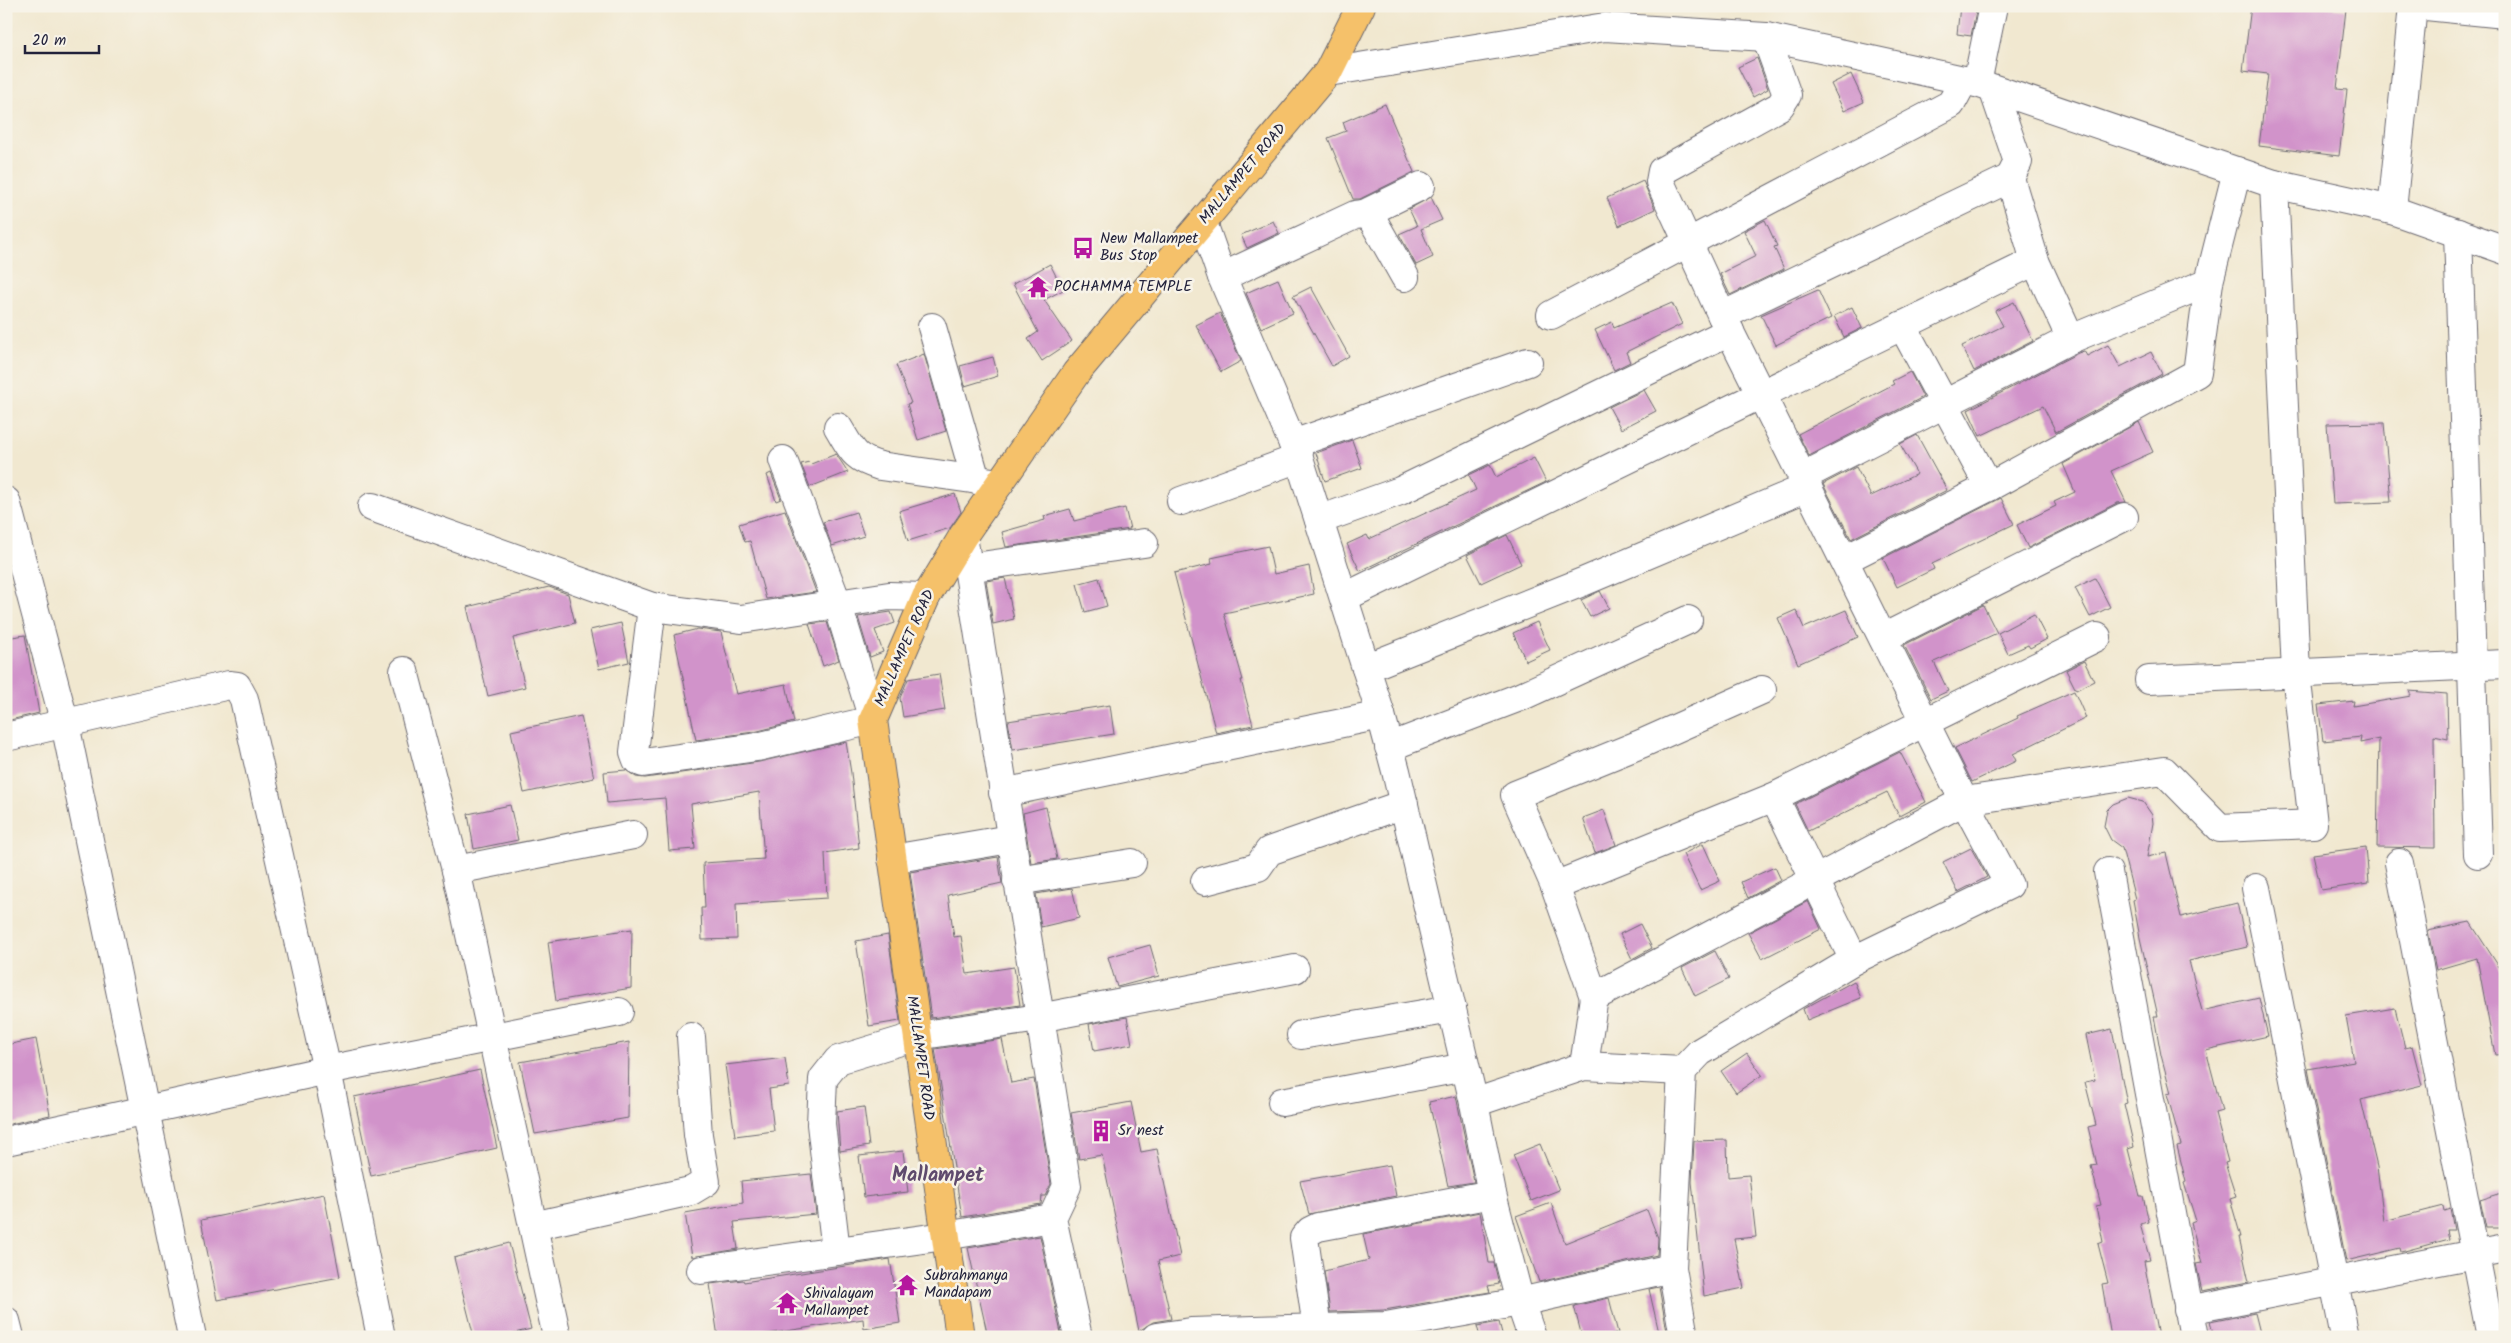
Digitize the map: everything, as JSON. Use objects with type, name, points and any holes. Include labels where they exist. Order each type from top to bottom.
[{"type":"main road","name":"MALLAMPET ROAD","points":[[960,1337],[873,720],[926,597],[963,536],[988,481],[1328,72],[1361,6]]},
{"type":"street","points":[[1319,520],[1400,491],[2010,178],[2018,162],[1978,84],[1993,6]]},
{"type":"street","points":[[2392,210],[2413,6]]},
{"type":"street","points":[[2426,6],[2505,14]]},
{"type":"street","points":[[1328,72],[1605,27],[1766,37],[1978,84],[2274,184],[2392,210],[2505,250]]},
{"type":"street","points":[[1684,1337],[1672,1268],[1682,1071],[1700,1052],[1854,960],[2009,885],[1964,801],[1761,394],[1688,244],[1659,176],[1662,171],[1780,106],[1784,101],[1787,94],[1766,37]]},
{"type":"street","points":[[1551,315],[1951,104],[1978,84]]},
{"type":"street","points":[[1844,560],[1990,487],[2197,373],[2209,282],[2237,171]]},
{"type":"street","points":[[2010,178],[2035,261],[2071,339]]},
{"type":"street","points":[[1594,998],[1964,801],[2164,771],[2220,828],[2314,824],[2296,673],[2274,184]]},
{"type":"street","points":[[1222,277],[1355,215],[1364,214],[1421,186]]},
{"type":"street","points":[[1364,214],[1371,217],[1405,276]]},
{"type":"street","points":[[1203,223],[1222,277],[1296,451],[1345,597],[1381,715],[1404,804],[1474,1103],[1492,1194],[1520,1302],[1532,1337]]},
{"type":"street","points":[[2458,232],[2478,854]]},
{"type":"street","points":[[1345,597],[2035,261]]},
{"type":"street","points":[[1366,668],[1576,584],[1805,482],[2071,339],[2209,282]]},
{"type":"street","points":[[1902,325],[1990,487]]},
{"type":"street","points":[[838,427],[854,453],[863,461],[880,466],[988,481],[932,328]]},
{"type":"street","points":[[1181,501],[1296,451],[1528,362]]},
{"type":"street","points":[[652,607],[634,752],[637,760],[643,763],[757,747],[873,720],[838,605],[784,460]]},
{"type":"street","points":[[6,501],[65,724],[192,1337]]},
{"type":"street","points":[[372,507],[652,607],[741,619],[889,596],[926,597]]},
{"type":"street","points":[[1883,638],[2124,517]]},
{"type":"street","points":[[963,536],[1067,1186],[1052,1218],[1078,1337]]},
{"type":"street","points":[[967,568],[1144,543]]},
{"type":"street","points":[[1389,747],[1512,700],[1688,620]]},
{"type":"street","points":[[1555,886],[1774,797],[2097,637]]},
{"type":"street","points":[[2150,680],[2505,664]]},
{"type":"street","points":[[404,671],[456,870],[557,1337]]},
{"type":"street","points":[[6,737],[229,685],[237,686],[244,698],[327,1070],[381,1337]]},
{"type":"street","points":[[1584,1066],[1594,998],[1555,886],[1515,795],[1643,743],[1762,690]]},
{"type":"street","points":[[1003,793],[1381,715]]},
{"type":"street","points":[[1774,797],[1854,960]]},
{"type":"street","points":[[1205,881],[1258,867],[1264,861],[1269,851],[1404,804]]},
{"type":"street","points":[[456,870],[633,835]]},
{"type":"street","points":[[892,858],[1010,839]]},
{"type":"street","points":[[1017,881],[1132,863]]},
{"type":"street","points":[[2399,863],[2491,1337]]},
{"type":"street","points":[[2108,872],[2194,1337]]},
{"type":"street","points":[[2256,888],[2345,1337]]},
{"type":"street","points":[[836,1251],[821,1124],[824,1079],[838,1060],[917,1036],[1039,1018],[1295,969]]},
{"type":"street","points":[[1301,1035],[1452,1009]]},
{"type":"street","points":[[6,1141],[327,1070],[619,1012]]},
{"type":"street","points":[[533,1226],[691,1191],[706,1182],[698,1135],[691,1037]]},
{"type":"street","points":[[1282,1102],[1465,1066]]},
{"type":"street","points":[[1474,1103],[1584,1066],[1682,1071]]},
{"type":"street","points":[[1316,1328],[1304,1238],[1310,1231],[1318,1227],[1492,1194]]},
{"type":"street","points":[[701,1270],[945,1236],[1052,1218]]},
{"type":"street","points":[[2188,1310],[2505,1248]]},
{"type":"street","points":[[1156,1337],[1191,1332],[1386,1326],[1520,1302],[1672,1268]]},
{"type":"street","points":[[6,1321],[10,1337]]},
{"type":"building","points":[[1960,6],[1977,6],[1971,36],[1957,34]]},
{"type":"building","points":[[2251,6],[2319,6],[2346,9],[2337,89],[2347,90],[2339,156],[2259,146],[2268,74],[2243,71]]},
{"type":"building","points":[[1757,58],[1768,89],[1753,97],[1738,67]]},
{"type":"building","points":[[1851,74],[1864,102],[1844,111],[1831,84]]},
{"type":"building","points":[[1385,104],[1414,172],[1360,199],[1353,199],[1328,138],[1346,131],[1343,122]]},
{"type":"building","points":[[1643,181],[1655,209],[1619,226],[1607,198]]},
{"type":"building","points":[[1431,197],[1442,220],[1421,229],[1433,257],[1416,265],[1399,234],[1417,226],[1409,209]]},
{"type":"building","points":[[1765,220],[1777,246],[1774,247],[1784,269],[1730,295],[1720,274],[1756,256],[1744,231]]},
{"type":"building","points":[[1273,221],[1279,233],[1247,248],[1241,235]]},
{"type":"building","points":[[1050,264],[1063,290],[1044,300],[1072,341],[1042,361],[1028,339],[1038,332],[1013,284]]},
{"type":"building","points":[[1278,279],[1293,313],[1261,328],[1246,293]]},
{"type":"building","points":[[1311,287],[1349,356],[1332,366],[1293,296]]},
{"type":"building","points":[[1818,290],[1831,318],[1776,345],[1761,315]]},
{"type":"building","points":[[2014,302],[2033,341],[1974,371],[1962,346],[2003,326],[1995,311]]},
{"type":"building","points":[[1672,303],[1682,324],[1626,352],[1630,362],[1614,370],[1595,330],[1612,322],[1614,328]]},
{"type":"building","points":[[1852,307],[1862,328],[1844,337],[1834,316]]},
{"type":"building","points":[[1220,313],[1241,361],[1221,372],[1196,325]]},
{"type":"building","points":[[2108,345],[2120,367],[2151,352],[2162,374],[2056,432],[2043,406],[1980,436],[1968,410],[2078,353],[2084,351],[2087,356]]},
{"type":"building","points":[[924,354],[946,431],[918,440],[907,404],[911,403],[896,365]]},
{"type":"building","points":[[993,357],[998,376],[965,386],[960,366]]},
{"type":"building","points":[[1910,372],[1923,397],[1809,456],[1798,434],[1894,384],[1892,381]]},
{"type":"building","points":[[1644,390],[1656,411],[1621,429],[1609,407]]},
{"type":"building","points":[[2139,422],[2153,452],[2111,471],[2126,502],[2117,503],[2028,548],[2017,525],[2056,506],[2054,502],[2075,492],[2063,464]]},
{"type":"building","points":[[2384,423],[2391,502],[2333,504],[2327,424]]},
{"type":"building","points":[[1917,435],[1947,490],[1851,539],[1823,484],[1856,467],[1871,496],[1917,474],[1900,444]]},
{"type":"building","points":[[1352,440],[1362,468],[1325,481],[1316,453]]},
{"type":"building","points":[[836,454],[848,472],[810,487],[801,464],[809,462],[811,464]]},
{"type":"building","points":[[1534,458],[1546,482],[1360,571],[1347,544],[1367,535],[1369,539],[1476,490],[1469,475],[1490,465],[1496,477]]},
{"type":"building","points":[[771,473],[781,499],[776,501],[767,475]]},
{"type":"building","points":[[955,494],[961,512],[950,528],[908,541],[899,511]]},
{"type":"building","points":[[2001,498],[2014,524],[1932,564],[1934,569],[1897,587],[1883,558]]},
{"type":"building","points":[[1125,508],[1130,529],[1006,547],[1002,532],[1045,520],[1044,516],[1070,509],[1074,521]]},
{"type":"building","points":[[785,510],[816,592],[766,599],[750,541],[745,542],[739,524]]},
{"type":"building","points":[[856,512],[864,536],[832,546],[823,522]]},
{"type":"building","points":[[1507,535],[1521,564],[1481,583],[1467,555]]},
{"type":"building","points":[[1268,546],[1274,574],[1309,566],[1314,594],[1224,613],[1243,680],[1241,680],[1253,725],[1216,733],[1174,573],[1212,564],[1211,558]]},
{"type":"building","points":[[1005,578],[1014,619],[993,624],[986,581]]},
{"type":"building","points":[[1099,578],[1107,606],[1085,612],[1077,584]]},
{"type":"building","points":[[2095,578],[2110,607],[2090,617],[2075,588]]},
{"type":"building","points":[[549,587],[568,594],[575,623],[513,638],[525,687],[488,696],[467,607]]},
{"type":"building","points":[[1600,591],[1609,608],[1590,617],[1581,600]]},
{"type":"building","points":[[1983,605],[1997,633],[1934,662],[1948,691],[1931,699],[1904,645]]},
{"type":"building","points":[[1796,610],[1804,628],[1846,610],[1858,637],[1798,664],[1778,618]]},
{"type":"building","points":[[891,612],[895,623],[875,630],[883,652],[870,657],[858,617]]},
{"type":"building","points":[[2034,614],[2047,639],[2030,648],[2028,645],[2008,654],[1998,633]]},
{"type":"building","points":[[827,622],[839,660],[823,666],[809,624]]},
{"type":"building","points":[[1537,622],[1550,650],[1526,661],[1513,633]]},
{"type":"building","points":[[621,623],[629,662],[599,669],[590,630]]},
{"type":"building","points":[[698,629],[721,632],[736,694],[786,684],[794,722],[754,732],[696,740],[674,635]]},
{"type":"building","points":[[25,635],[39,713],[6,721],[6,638]]},
{"type":"building","points":[[2084,661],[2094,681],[2076,690],[2066,670]]},
{"type":"building","points":[[939,674],[945,710],[903,717],[900,698],[908,679]]},
{"type":"building","points":[[2074,691],[2086,718],[2013,754],[2016,761],[1972,782],[1955,748],[2018,718],[2017,716]]},
{"type":"building","points":[[2409,691],[2447,694],[2448,739],[2434,736],[2435,848],[2377,847],[2379,739],[2360,743],[2361,737],[2323,741],[2318,705],[2354,701],[2353,706],[2411,696]]},
{"type":"building","points":[[1110,705],[1114,734],[1013,750],[1008,721]]},
{"type":"building","points":[[581,716],[594,778],[524,793],[511,731]]},
{"type":"building","points":[[846,742],[859,848],[825,853],[827,898],[736,904],[737,939],[702,940],[701,908],[705,908],[703,863],[764,859],[759,792],[691,804],[695,849],[669,851],[665,798],[607,803],[604,772],[626,770],[636,777],[645,778],[759,762]]},
{"type":"building","points":[[1900,752],[1926,802],[1899,816],[1887,792],[1808,831],[1795,804]]},
{"type":"building","points":[[2128,798],[2143,802],[2152,815],[2153,823],[2147,857],[2166,853],[2181,917],[2237,903],[2247,947],[2189,961],[2202,1011],[2259,998],[2268,1036],[2206,1050],[2222,1111],[2215,1113],[2228,1162],[2225,1163],[2236,1197],[2230,1199],[2241,1237],[2239,1237],[2249,1282],[2202,1291],[2196,1264],[2202,1263],[2191,1223],[2196,1221],[2184,1183],[2186,1182],[2177,1146],[2181,1145],[2167,1094],[2171,1093],[2161,1055],[2154,1016],[2158,1016],[2140,938],[2133,900],[2135,899],[2122,848],[2111,840],[2104,826],[2107,810],[2113,804]]},
{"type":"building","points":[[510,805],[518,840],[474,849],[468,814]]},
{"type":"building","points":[[1046,807],[1057,859],[1031,863],[1023,813]]},
{"type":"building","points":[[1604,810],[1616,845],[1595,853],[1583,818]]},
{"type":"building","points":[[1703,844],[1720,881],[1700,890],[1683,854]]},
{"type":"building","points":[[2366,847],[2369,883],[2321,890],[2313,854]]},
{"type":"building","points":[[1971,848],[1987,877],[1958,892],[1943,862]]},
{"type":"building","points":[[998,857],[1002,883],[948,895],[954,937],[961,936],[967,974],[1014,967],[1020,1005],[931,1018],[910,872]]},
{"type":"building","points":[[1775,867],[1781,880],[1748,898],[1741,882]]},
{"type":"building","points":[[1072,888],[1079,918],[1041,927],[1036,894]]},
{"type":"building","points":[[1808,901],[1821,929],[1762,959],[1748,933]]},
{"type":"building","points":[[2470,922],[2505,976],[2505,1054],[2495,1055],[2477,958],[2436,970],[2428,931]]},
{"type":"building","points":[[1640,924],[1652,948],[1632,959],[1620,934]]},
{"type":"building","points":[[632,929],[631,988],[556,1001],[548,942]]},
{"type":"building","points":[[888,935],[900,1021],[869,1026],[856,941]]},
{"type":"building","points":[[1150,945],[1159,976],[1117,987],[1108,957]]},
{"type":"building","points":[[1715,951],[1729,979],[1695,996],[1682,968]]},
{"type":"building","points":[[1854,981],[1861,998],[1807,1020],[1803,1009]]},
{"type":"building","points":[[2395,1008],[2405,1048],[2412,1046],[2422,1085],[2361,1100],[2377,1167],[2384,1221],[2443,1206],[2444,1211],[2450,1209],[2454,1230],[2447,1230],[2449,1239],[2401,1252],[2400,1248],[2346,1261],[2308,1069],[2354,1061],[2346,1016]]},
{"type":"building","points":[[1127,1017],[1132,1044],[1094,1051],[1089,1024]]},
{"type":"building","points":[[2112,1029],[2127,1103],[2124,1104],[2134,1147],[2128,1149],[2149,1222],[2140,1224],[2150,1260],[2144,1261],[2158,1337],[2111,1337],[2102,1284],[2108,1283],[2098,1244],[2103,1242],[2096,1206],[2101,1205],[2091,1166],[2097,1165],[2088,1127],[2096,1125],[2085,1082],[2095,1080],[2086,1035]]},
{"type":"building","points":[[36,1039],[50,1115],[6,1125],[6,1045]]},
{"type":"building","points":[[1002,1039],[1011,1083],[1034,1079],[1051,1184],[1045,1196],[1042,1196],[1041,1204],[962,1217],[935,1049]]},
{"type":"building","points":[[629,1042],[628,1118],[535,1134],[520,1062]]},
{"type":"building","points":[[1747,1053],[1762,1075],[1736,1093],[1721,1071]]},
{"type":"building","points":[[785,1058],[789,1086],[769,1089],[774,1131],[735,1136],[725,1065]]},
{"type":"building","points":[[480,1070],[497,1148],[371,1176],[354,1097]]},
{"type":"building","points":[[1456,1096],[1474,1182],[1448,1186],[1429,1102]]},
{"type":"building","points":[[1131,1102],[1141,1152],[1157,1149],[1180,1256],[1158,1261],[1171,1319],[1153,1322],[1139,1331],[1102,1155],[1079,1159],[1071,1113]]},
{"type":"building","points":[[864,1107],[869,1146],[840,1151],[837,1111]]},
{"type":"building","points":[[1727,1140],[1728,1177],[1749,1175],[1756,1237],[1734,1239],[1744,1288],[1704,1296],[1692,1182],[1694,1141]]},
{"type":"building","points":[[1540,1144],[1559,1190],[1531,1201],[1513,1155]]},
{"type":"building","points":[[903,1151],[908,1192],[864,1197],[859,1156]]},
{"type":"building","points":[[1390,1165],[1396,1196],[1309,1214],[1300,1181]]},
{"type":"building","points":[[811,1174],[816,1214],[734,1222],[738,1249],[692,1257],[685,1213],[743,1203],[741,1181]]},
{"type":"building","points":[[2505,1192],[2505,1228],[2486,1228],[2480,1200]]},
{"type":"building","points":[[324,1194],[340,1277],[217,1300],[201,1220]]},
{"type":"building","points":[[1551,1203],[1565,1243],[1647,1210],[1658,1238],[1657,1255],[1539,1282],[1516,1216]]},
{"type":"building","points":[[1480,1212],[1489,1263],[1494,1263],[1499,1284],[1488,1286],[1490,1292],[1384,1310],[1330,1312],[1324,1271],[1369,1260],[1363,1234]]},
{"type":"building","points":[[1040,1236],[1061,1333],[1047,1337],[988,1337],[968,1248]]},
{"type":"building","points":[[509,1243],[531,1329],[498,1337],[474,1337],[454,1258]]},
{"type":"building","points":[[890,1259],[900,1323],[864,1329],[863,1319],[748,1337],[718,1337],[710,1284],[743,1280],[744,1282]]},
{"type":"building","points":[[1659,1287],[1668,1337],[1660,1337],[1649,1289]]},
{"type":"building","points":[[1609,1298],[1618,1333],[1606,1337],[1582,1337],[1574,1306]]},
{"type":"building","points":[[2255,1313],[2261,1337],[2214,1337],[2210,1322]]},
{"type":"building","points":[[1499,1322],[1503,1337],[1480,1337],[1477,1326]]},
{"type":"place","name":"New Mallampet Bus Stop","points":[[1083,248]]},
{"type":"place","name":"POCHAMMA TEMPLE","points":[[1038,287]]},
{"type":"place","name":"Sr nest","points":[[1101,1131]]},
{"type":"place","name":"Subrahmanya Mandapam","points":[[907,1285]]},
{"type":"place","name":"Shivalayam Mallampet","points":[[787,1303]]},
{"type":"district","name":"Mallampet","points":[[938,1176]]}]
